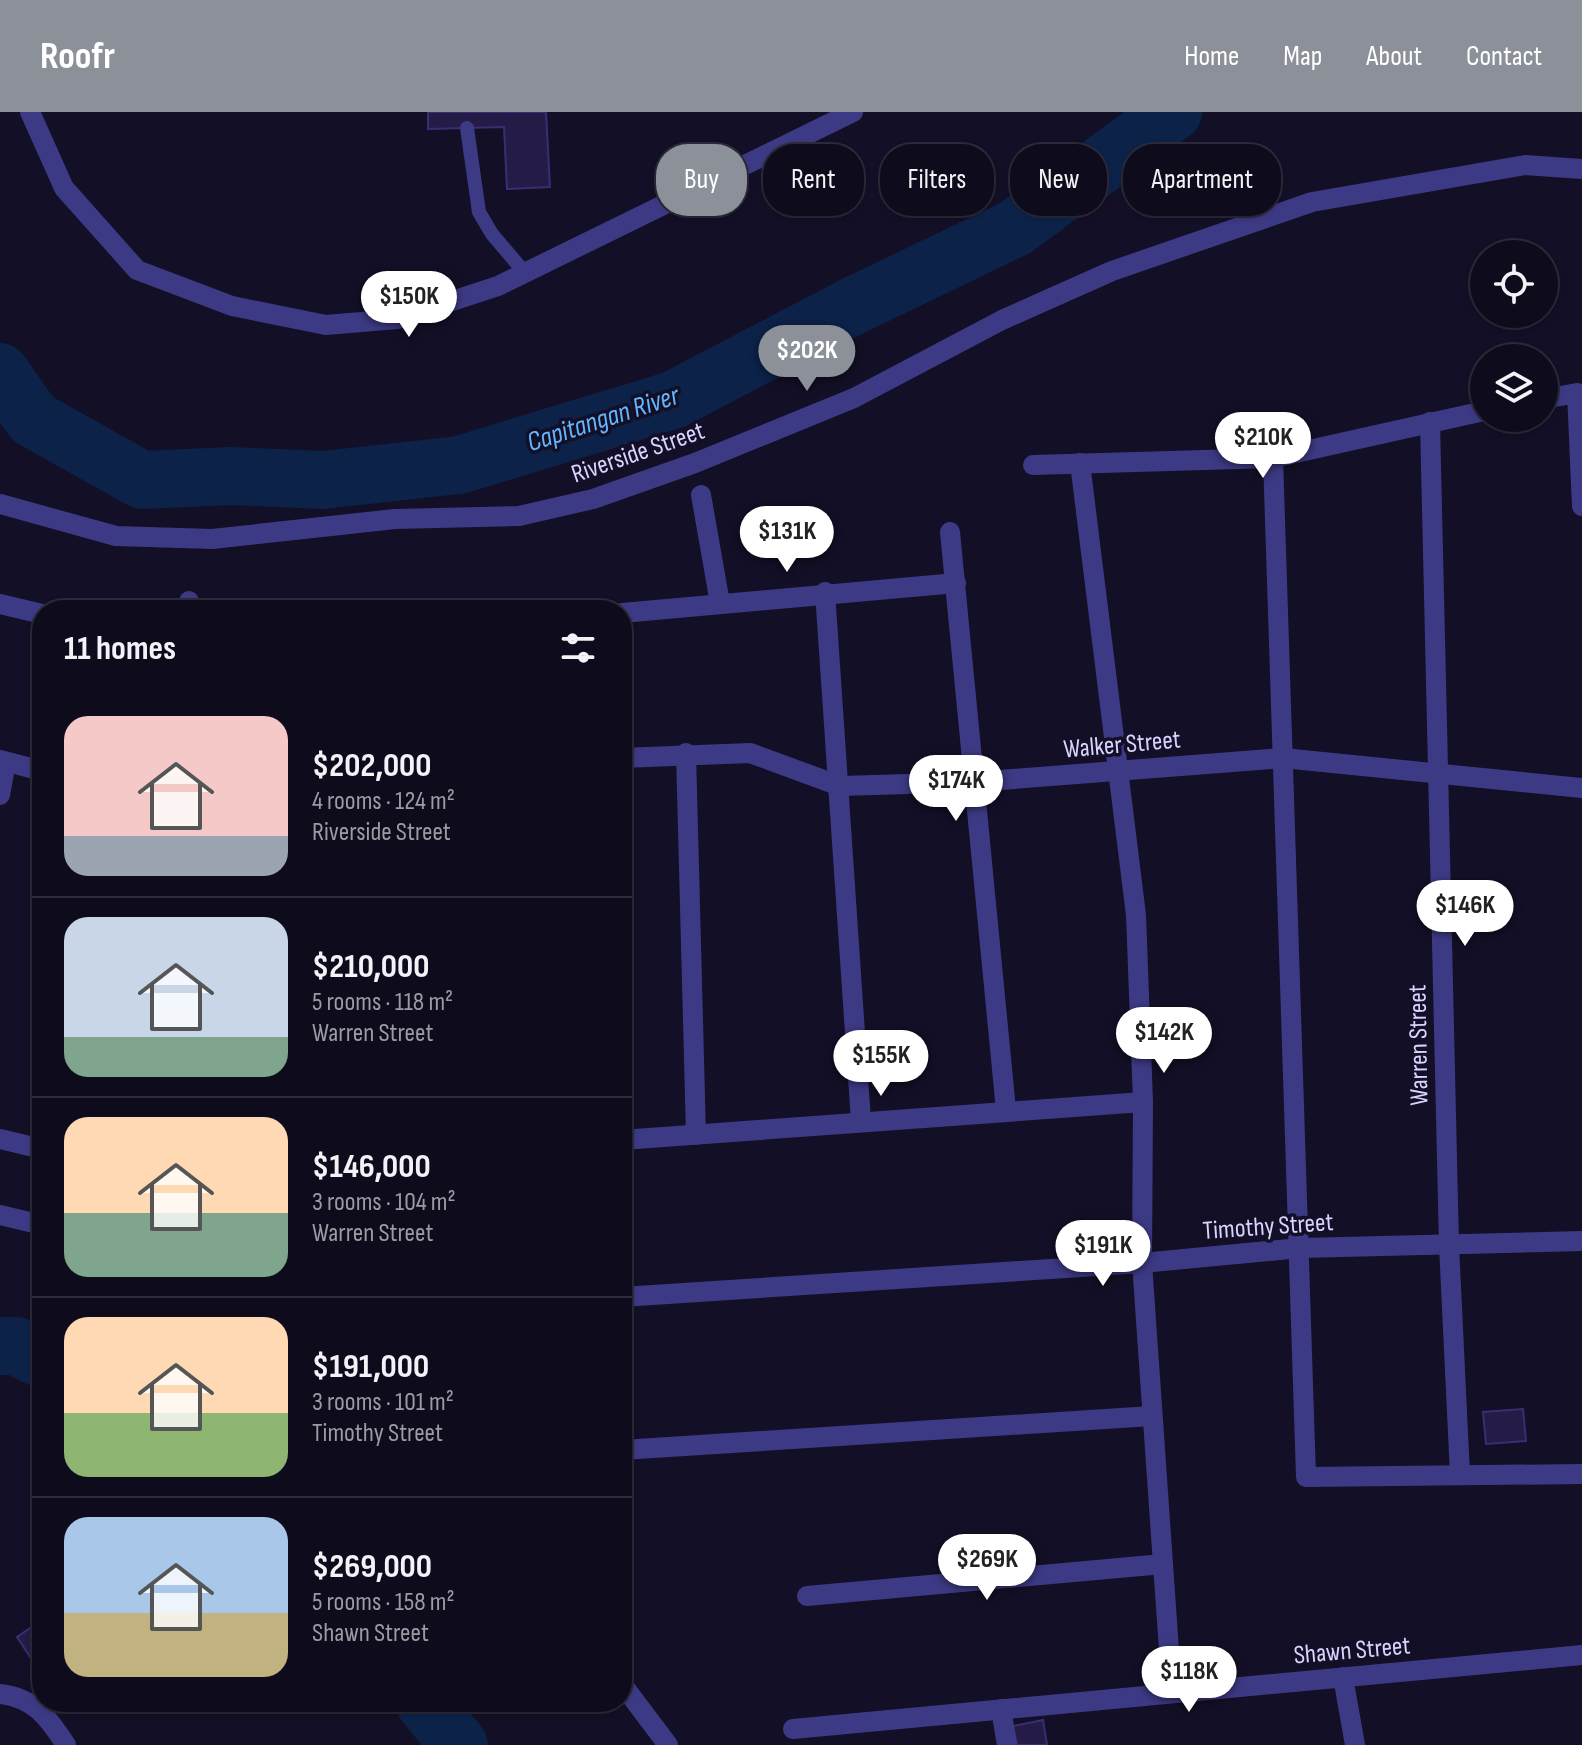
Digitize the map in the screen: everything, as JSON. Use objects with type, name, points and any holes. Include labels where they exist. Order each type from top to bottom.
[{"type":"street","points":[[30,112],[64,188],[137,270],[232,306],[326,325],[397,319],[498,286],[853,112]]},
{"type":"street","name":"Riverside Street","points":[[0,504],[116,536],[212,539],[395,519],[519,516],[593,499],[695,463],[854,398],[1002,320],[1112,271],[1312,202],[1525,165],[1582,169]]},
{"type":"street","points":[[1558,396],[1577,393],[1582,506]]},
{"type":"street","points":[[1033,465],[1273,458],[1470,414]]},
{"type":"street","name":"Warren Street","points":[[1430,422],[1449,1245],[1460,1475]]},
{"type":"street","points":[[1273,458],[1306,1477],[1582,1474]]},
{"type":"street","points":[[1080,463],[1136,915],[1143,1102],[1142,1263],[1172,1693]]},
{"type":"street","points":[[701,495],[720,603]]},
{"type":"street","points":[[950,532],[1006,1110]]},
{"type":"street","points":[[632,612],[825,592],[956,583]]},
{"type":"street","points":[[825,592],[861,1121]]},
{"type":"street","points":[[0,604],[32,612]]},
{"type":"street","points":[[686,753],[696,1135]]},
{"type":"street","name":"Walker Street","points":[[632,757],[750,753],[840,786],[975,782],[1283,758],[1582,788]]},
{"type":"street","points":[[0,795],[3,761],[32,768]]},
{"type":"street","points":[[632,1139],[1143,1102]]},
{"type":"street","points":[[0,1139],[32,1147]]},
{"type":"street","points":[[0,1215],[32,1223]]},
{"type":"street","name":"Timothy Street","points":[[632,1296],[1142,1263],[1300,1248],[1582,1241]]},
{"type":"street","points":[[632,1449],[1152,1416]]},
{"type":"street","points":[[807,1596],[1163,1564]]},
{"type":"street","name":"Shawn Street","points":[[793,1729],[1582,1655]]},
{"type":"street","points":[[1343,1677],[1355,1745]]},
{"type":"street","points":[[0,1694],[32,1703]]},
{"type":"street","points":[[632,1697],[668,1745]]},
{"type":"street","points":[[1001,1709],[1007,1745]]},
{"type":"street","points":[[42,1712],[66,1745]]},
{"type":"lane","points":[[467,128],[479,212],[492,234],[525,273]]},
{"type":"building","points":[[428,112],[546,112],[550,187],[507,189],[504,127],[428,129]]},
{"type":"building","points":[[1523,1409],[1526,1441],[1486,1444],[1483,1412]]},
{"type":"building","points":[[32,1627],[32,1660],[17,1637]]},
{"type":"building","points":[[1043,1720],[1047,1745],[1017,1745],[1013,1726]]},
{"type":"waterway","name":"Capitangan River","points":[[0,372],[33,419],[142,480],[231,476],[323,480],[459,465],[673,400],[853,306],[1015,228],[1173,112]]},
{"type":"waterway","name":"Capitangan River","points":[[0,1346],[16,1346],[32,1354]]},
{"type":"waterway","name":"Capitangan River","points":[[432,1712],[459,1745]]}]
